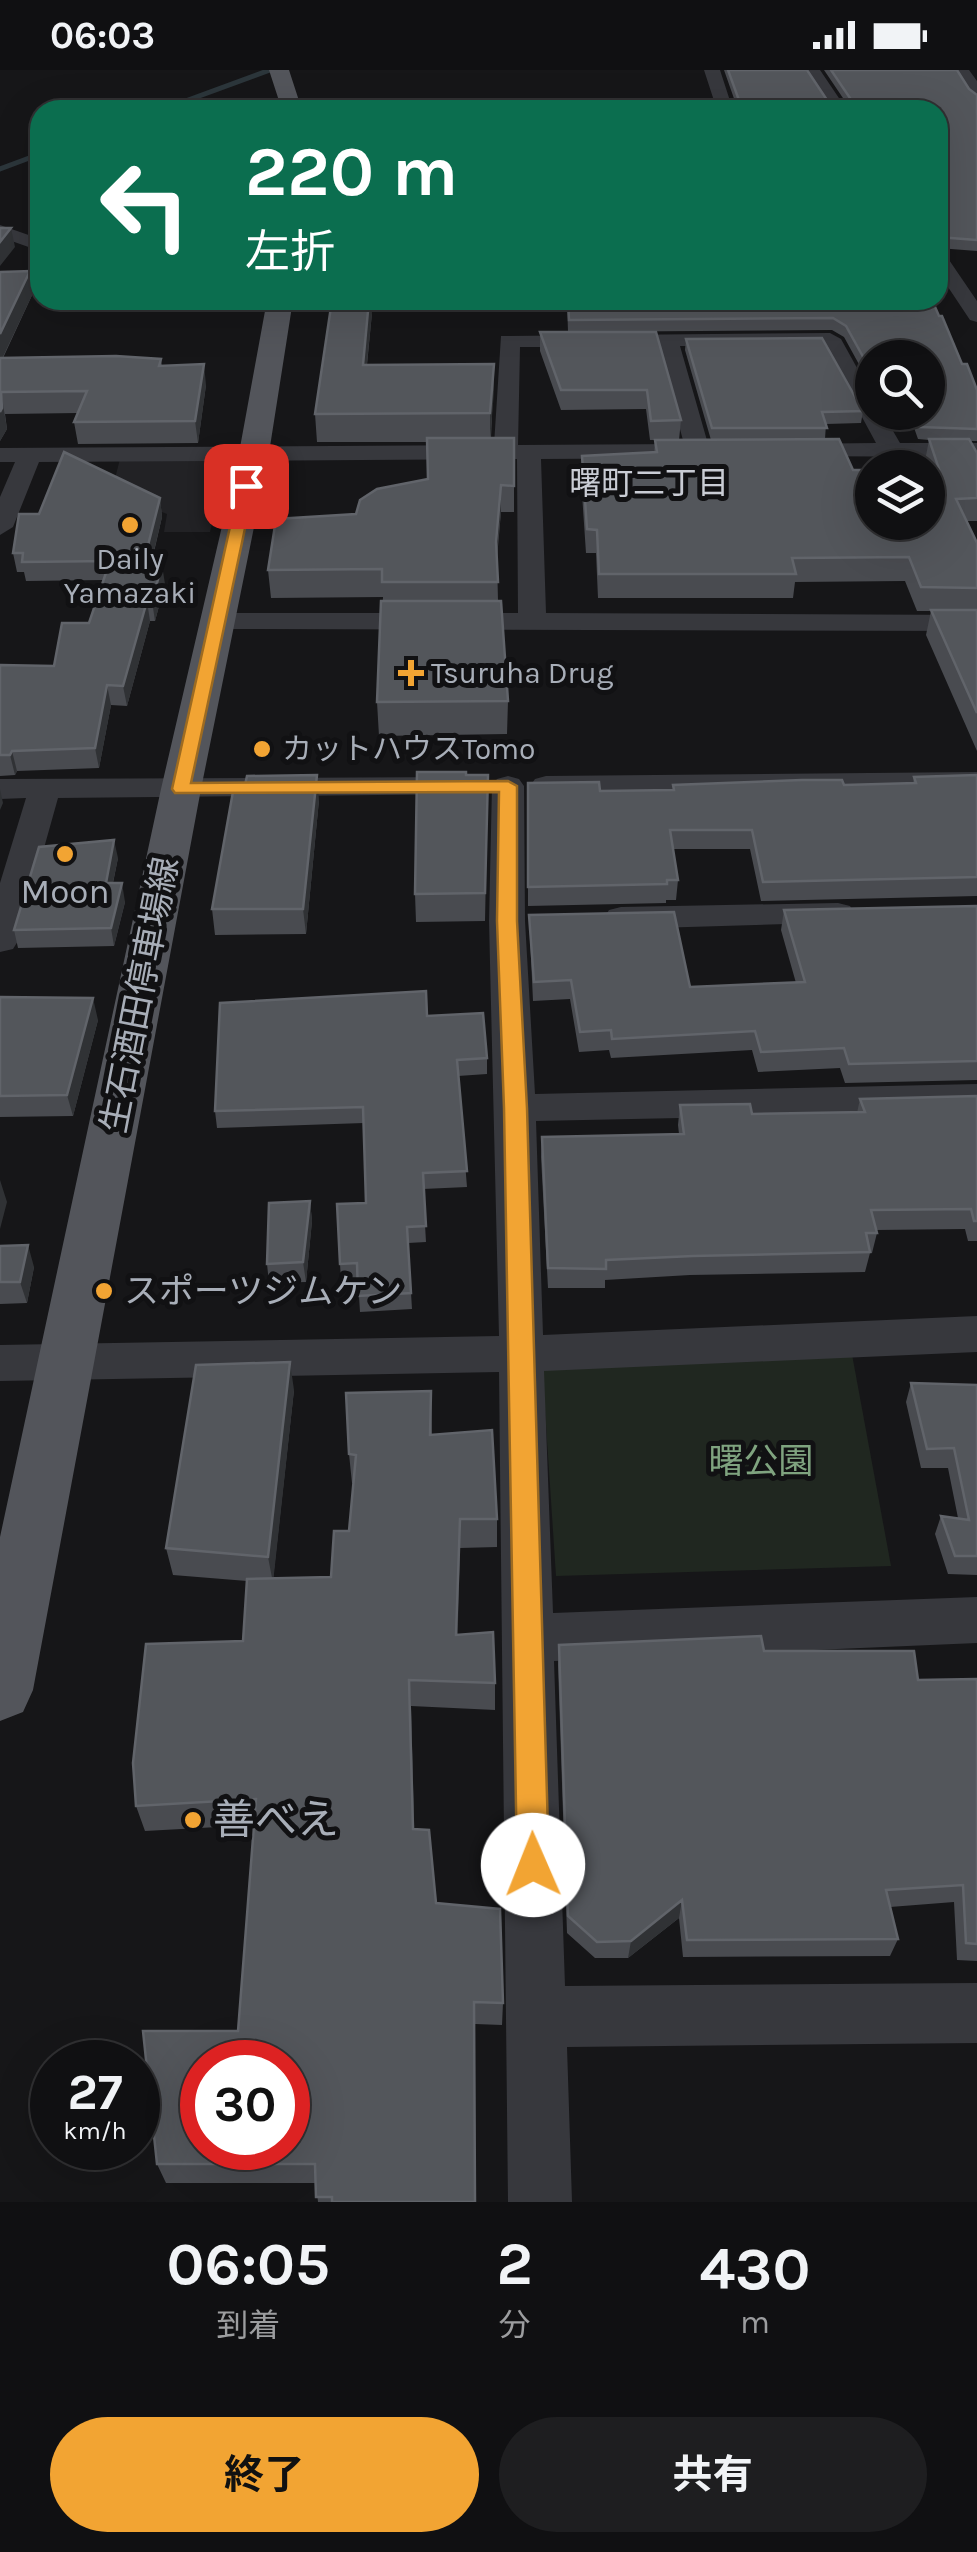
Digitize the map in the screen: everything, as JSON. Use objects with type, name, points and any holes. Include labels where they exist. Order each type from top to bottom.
[{"type":"main road","points":[[279,70],[289,100]]},
{"type":"main road","name":"生石酒田停車場線","points":[[0,1690],[181,789],[254,453],[278,310]]},
{"type":"street","points":[[712,70],[722,100]]},
{"type":"street","points":[[812,70],[832,100]]},
{"type":"street","points":[[961,70],[977,92]]},
{"type":"street","points":[[0,231],[30,242]]},
{"type":"street","points":[[948,271],[973,304]]},
{"type":"street","points":[[0,280],[30,280]]},
{"type":"street","points":[[948,299],[973,304]]},
{"type":"street","points":[[532,622],[508,341],[830,339],[892,450]]},
{"type":"street","points":[[668,342],[698,451]]},
{"type":"street","points":[[0,455],[855,450]]},
{"type":"street","points":[[945,450],[977,450]]},
{"type":"street","points":[[0,525],[30,455]]},
{"type":"street","points":[[218,621],[977,623]]},
{"type":"street","points":[[0,788],[977,782]]},
{"type":"street","points":[[508,786],[526,920],[516,1108],[540,2202]]},
{"type":"street","points":[[0,941],[46,789]]},
{"type":"street","points":[[585,919],[879,913]]},
{"type":"street","points":[[516,1108],[977,1098]]},
{"type":"street","points":[[0,1363],[521,1354],[977,1334]]},
{"type":"street","points":[[528,1638],[977,1620]]},
{"type":"street","points":[[536,2017],[977,2013]]},
{"type":"shaded area","points":[[229,458],[210,532],[164,532],[167,514],[144,505],[108,506],[120,459]]},
{"type":"green space","name":"曙公園","points":[[851,1349],[891,1566],[556,1576],[542,1364]]},
{"type":"building","points":[[728,70],[807,70],[827,100],[739,100]]},
{"type":"building","points":[[831,70],[957,70],[977,95],[977,240],[948,238],[948,100],[851,100]]},
{"type":"building","points":[[0,228],[11,228],[0,242]]},
{"type":"building","points":[[30,271],[0,334],[0,272]]},
{"type":"building","points":[[331,310],[368,310],[363,365],[494,364],[490,413],[315,414]]},
{"type":"building","points":[[568,310],[936,310],[977,390],[977,429],[945,428],[945,340],[855,342],[846,326],[833,318],[569,320]]},
{"type":"building","points":[[540,332],[656,332],[681,420],[651,421],[647,390],[561,390]]},
{"type":"building","points":[[822,338],[855,397],[855,411],[822,412],[827,428],[712,428],[686,339]]},
{"type":"building","points":[[0,358],[161,359],[159,366],[204,364],[195,421],[74,422],[87,391],[1,392],[0,412]]},
{"type":"building","points":[[427,438],[514,438],[514,486],[501,485],[496,542],[498,582],[382,582],[382,569],[268,570],[276,519],[356,514],[360,500],[377,489],[428,479]]},
{"type":"building","points":[[839,439],[855,470],[855,540],[945,540],[945,450],[933,450],[929,439],[969,439],[977,453],[977,498],[956,499],[977,543],[977,588],[921,587],[909,557],[792,558],[796,574],[599,574],[597,530],[587,529],[582,456],[657,452],[655,440]]},
{"type":"building","points":[[64,452],[160,498],[143,565],[162,565],[152,601],[147,601],[123,686],[107,685],[95,748],[12,751],[10,755],[0,755],[0,665],[54,666],[62,623],[89,623],[110,561],[22,562],[23,553],[13,553],[19,514],[39,514]]},
{"type":"building","points":[[381,601],[501,601],[508,701],[377,702]]},
{"type":"building","points":[[931,610],[977,610],[977,713]]},
{"type":"building","points":[[417,772],[488,775],[485,893],[415,894]]},
{"type":"building","points":[[317,775],[303,909],[212,909],[234,786],[245,785],[247,776]]},
{"type":"building","points":[[977,775],[977,877],[763,882],[752,830],[670,830],[678,880],[667,880],[667,884],[528,887],[528,783],[599,782],[600,791],[674,790],[673,785],[802,780],[842,780],[844,785],[916,783],[914,777]]},
{"type":"building","points":[[114,840],[106,883],[122,883],[111,928],[14,930],[39,847]]},
{"type":"building","points":[[977,906],[977,1061],[849,1064],[844,1048],[761,1052],[755,1031],[612,1039],[611,1030],[580,1032],[571,980],[534,982],[529,915],[674,912],[690,987],[805,982],[784,910]]},
{"type":"building","points":[[426,991],[427,1016],[483,1013],[487,1058],[457,1060],[467,1171],[423,1173],[426,1226],[407,1227],[411,1293],[358,1296],[357,1263],[340,1264],[337,1204],[366,1203],[363,1107],[215,1111],[220,1003]]},
{"type":"building","points":[[0,997],[93,998],[67,1095],[0,1096]]},
{"type":"building","points":[[977,1096],[977,1221],[971,1209],[871,1210],[877,1233],[866,1233],[870,1252],[606,1260],[606,1269],[548,1268],[542,1137],[684,1134],[680,1105],[750,1104],[752,1114],[865,1112],[860,1099]]},
{"type":"building","points":[[310,1201],[303,1262],[267,1264],[269,1203]]},
{"type":"building","points":[[28,1245],[20,1282],[0,1282],[0,1246]]},
{"type":"building","points":[[290,1362],[268,1557],[166,1548],[196,1365]]},
{"type":"building","points":[[911,1383],[977,1385],[977,1556],[955,1556],[941,1516],[969,1520],[954,1448],[927,1449]]},
{"type":"building","points":[[431,1391],[430,1435],[492,1430],[497,1519],[460,1519],[456,1635],[493,1632],[495,1683],[409,1680],[413,1829],[429,1830],[436,1903],[500,1909],[503,2003],[474,2002],[475,2202],[332,2202],[332,2197],[316,2197],[315,2164],[310,2164],[310,2040],[180,2040],[180,2164],[160,2164],[160,2040],[144,2040],[143,2031],[238,2031],[256,1799],[136,1806],[133,1763],[146,1644],[243,1641],[247,1579],[331,1577],[334,1531],[349,1531],[356,1455],[349,1454],[346,1393]]},
{"type":"building","points":[[761,1636],[764,1651],[914,1651],[918,1680],[977,1679],[977,1944],[966,1943],[963,1885],[886,1890],[898,1939],[687,1940],[682,1900],[631,1941],[597,1942],[568,1916],[559,1645]]},
{"type":"waterway","points":[[188,100],[270,70]]},
{"type":"waterway","points":[[0,169],[30,158]]},
{"type":"place","name":"Daily Yamazaki","points":[[130,525]]},
{"type":"place","name":"Tsuruha Drug","points":[[411,673]]},
{"type":"place","name":"カットハウスTomo","points":[[262,749]]},
{"type":"place","name":"Moon","points":[[65,854]]},
{"type":"place","name":"スポーツジムケン","points":[[104,1291]]},
{"type":"place","name":"善べえ","points":[[193,1820]]},
{"type":"district","name":"曙町二丁目","points":[[649,483]]},
{"type":"route","points":[[246,486],[181,789],[508,786],[507,921],[516,1108],[533,1865]]}]
